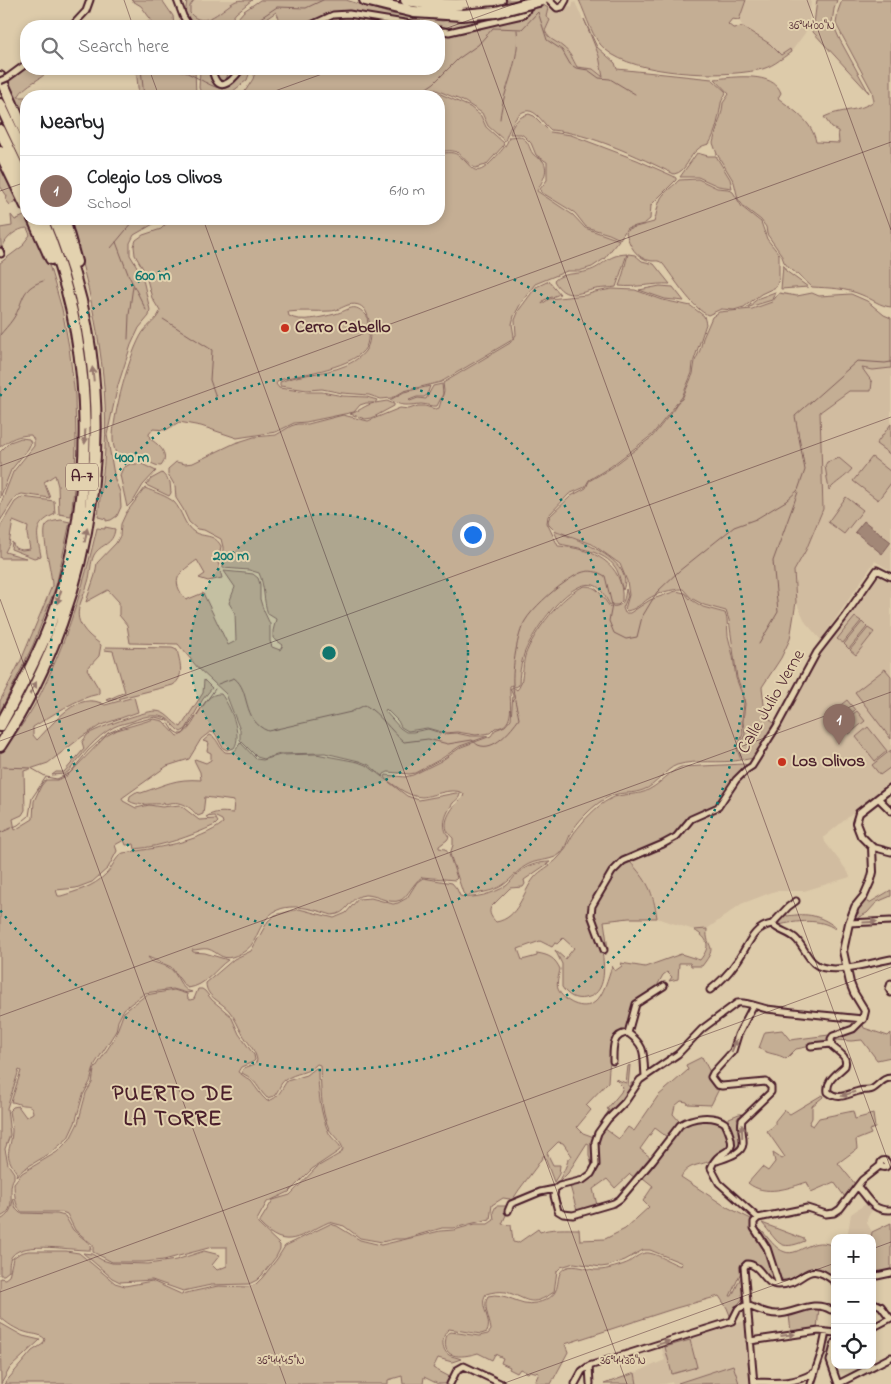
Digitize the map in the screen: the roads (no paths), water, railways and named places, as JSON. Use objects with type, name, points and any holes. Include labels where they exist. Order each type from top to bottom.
[{"type":"highway","points":[[365,0],[414,12],[462,15],[496,12],[547,1]]},
{"type":"highway","points":[[406,0],[431,4],[484,3],[500,0]]},
{"type":"highway","points":[[2,79],[20,122]]},
{"type":"highway","points":[[0,104],[20,146]]},
{"type":"highway","points":[[0,130],[20,172]]},
{"type":"highway","points":[[0,152],[20,194]]},
{"type":"highway","points":[[36,225],[59,281],[64,300],[73,318]]},
{"type":"highway","name":"A-7","points":[[0,726],[48,632],[61,592],[72,551],[79,509],[84,457],[85,424],[82,377],[73,318],[58,261],[44,225]]},
{"type":"highway","name":"A-7","points":[[0,746],[44,669],[70,596],[82,554],[90,510],[96,456],[94,387],[87,334],[76,283],[56,225]]},
{"type":"highway","points":[[66,225],[76,259],[89,317],[87,334]]},
{"type":"street","points":[[78,20],[86,11],[90,0]]},
{"type":"street","points":[[177,0],[185,20]]},
{"type":"street","points":[[445,31],[449,32],[522,15],[526,12],[531,1],[547,1],[557,8],[562,7],[566,0]]},
{"type":"street","points":[[322,20],[333,15],[349,14],[386,20]]},
{"type":"street","points":[[2,79],[20,68]]},
{"type":"street","points":[[214,75],[219,84],[226,84],[232,82],[237,75]]},
{"type":"street","name":"Calle Julio Verne","points":[[604,950],[591,916],[592,906],[612,872],[623,861],[676,837],[691,819],[718,807],[736,780],[752,766],[777,726],[817,652],[877,570],[891,577]]},
{"type":"street","points":[[891,788],[859,813],[856,823],[861,836],[872,847],[891,852]]},
{"type":"street","points":[[878,798],[891,811]]},
{"type":"street","points":[[831,1044],[833,1036],[853,1029],[863,1019],[865,1012],[854,993],[843,951],[849,923],[855,907],[864,896],[871,880],[873,872],[872,847]]},
{"type":"street","points":[[710,990],[736,964],[748,941],[758,930],[772,924],[796,901]]},
{"type":"street","points":[[849,923],[891,921]]},
{"type":"street","points":[[772,924],[779,931],[790,934],[795,938],[816,964],[828,968],[846,968],[891,959]]},
{"type":"street","points":[[891,983],[889,989],[891,992]]},
{"type":"street","points":[[628,1033],[636,1004],[664,986]]},
{"type":"street","points":[[508,1212],[511,1204],[540,1192],[555,1190],[559,1186],[583,1180],[591,1174],[596,1165],[595,1142],[598,1133],[625,1102],[644,1076],[678,1054],[702,1030],[737,1003],[742,1002],[753,1006],[807,1014],[863,1019]]},
{"type":"street","points":[[714,1162],[727,1158],[742,1149],[742,1120],[771,1092],[771,1087],[766,1082],[722,1086],[717,1085],[712,1077],[713,1073],[733,1051],[738,1035],[753,1006]]},
{"type":"street","points":[[613,1060],[616,1038],[628,1033],[641,1044],[644,1076]]},
{"type":"street","points":[[811,1046],[831,1044],[844,1056],[845,1066],[827,1086],[828,1092],[834,1096],[842,1097],[860,1090],[874,1089],[883,1079],[891,1078]]},
{"type":"street","points":[[555,1190],[554,1196],[558,1211],[569,1215],[614,1203],[629,1190],[675,1130],[692,1118],[715,1118],[725,1123],[732,1143],[731,1148],[714,1162],[711,1168],[719,1183],[758,1218]]},
{"type":"street","points":[[779,1285],[766,1248],[754,1228],[754,1222],[758,1218],[807,1208],[831,1214],[840,1209],[862,1180],[881,1166]]},
{"type":"street","points":[[858,1187],[879,1210],[891,1210]]},
{"type":"street","points":[[814,1373],[806,1379],[795,1383],[754,1383],[744,1267],[747,1264],[754,1265],[770,1282],[779,1285],[794,1282],[806,1274],[816,1271],[821,1272],[831,1279]]},
{"type":"street","points":[[876,1276],[891,1273]]},
{"type":"street","points":[[876,1304],[881,1306],[891,1318],[876,1326]]},
{"type":"street","points":[[575,1384],[582,1371],[589,1366],[732,1321],[738,1309],[746,1306],[762,1312],[777,1314],[818,1305],[830,1310]]},
{"type":"street","points":[[750,1341],[819,1331],[831,1333]]},
{"type":"street","points":[[811,1384],[826,1332]]},
{"type":"street","points":[[833,1369],[838,1384],[891,1357]]},
{"type":"street","points":[[450,1384],[457,1370],[464,1366],[502,1384]]},
{"type":"street","points":[[589,1366],[590,1384]]},
{"type":"waterway","points":[[258,20],[277,7],[306,8],[323,0]]},
{"type":"waterway","points":[[445,72],[458,59],[478,45],[493,28],[522,29],[538,12],[547,40],[562,50],[570,64],[576,68],[588,70],[599,78],[610,79],[635,94]]},
{"type":"waterway","points":[[500,119],[504,96],[514,64],[518,41],[517,30]]},
{"type":"waterway","points":[[142,75],[143,90]]},
{"type":"waterway","points":[[192,75],[210,85],[222,89],[226,87]]},
{"type":"waterway","points":[[226,81],[228,75]]},
{"type":"waterway","points":[[424,90],[442,75]]},
{"type":"waterway","points":[[111,248],[130,225]]},
{"type":"waterway","points":[[116,242],[128,274],[146,310]]},
{"type":"waterway","points":[[0,335],[17,313],[26,292],[35,284],[43,281]]},
{"type":"waterway","points":[[128,339],[133,286]]},
{"type":"waterway","points":[[163,319],[212,350],[210,380],[216,397]]},
{"type":"waterway","points":[[218,684],[234,678],[243,690],[254,720],[259,726],[268,731],[351,712],[365,705],[404,742],[428,739],[448,744],[472,740],[478,745],[484,746],[496,743],[507,734],[519,719],[513,684],[517,643],[525,621],[543,600],[559,586],[583,572],[593,571],[599,573],[605,576],[612,605],[609,621],[614,633],[626,639],[637,637],[642,617],[657,592],[679,571],[734,527],[756,519],[786,501],[798,490],[805,470],[795,416],[857,361],[891,362]]},
{"type":"waterway","points":[[759,644],[778,612],[773,561],[798,492]]},
{"type":"waterway","points":[[0,833],[18,825],[29,816],[32,798],[46,777],[57,779],[70,773],[88,751],[108,733],[132,723],[155,717],[167,720],[174,731],[183,734],[215,689]]},
{"type":"waterway","points":[[3,767],[31,768],[45,776]]},
{"type":"place","name":"Cerro Cabello","points":[[285,328]]},
{"type":"place","name":"Colegio Los Olivos","points":[[839,745]]},
{"type":"place","name":"Los Olivos","points":[[782,762]]},
{"type":"district","name":"PUERTO DE LA TORRE","points":[[173,1108]]}]
